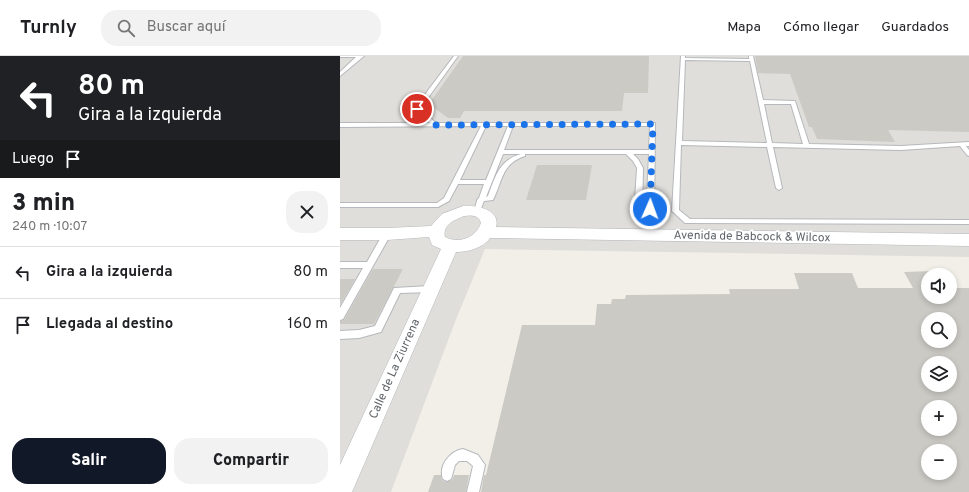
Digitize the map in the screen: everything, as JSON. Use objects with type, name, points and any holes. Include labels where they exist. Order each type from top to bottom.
[{"type":"street","points":[[478,206],[488,219],[489,223],[486,232],[475,242],[458,247],[450,246],[438,241],[436,231],[442,221],[455,213],[478,206]]},
{"type":"street","name":"Avenida de Babcock & Wilcox","points":[[486,232],[650,229],[969,240]]},
{"type":"street","points":[[340,234],[387,234],[436,231]]},
{"type":"street","name":"Calle de La Ziurrena","points":[[340,492],[450,246]]},
{"type":"lane","points":[[340,56],[361,56]]},
{"type":"lane","points":[[340,75],[361,56]]},
{"type":"lane","points":[[435,125],[417,109],[456,56]]},
{"type":"lane","points":[[779,188],[751,58],[683,58],[675,211],[688,221],[969,222]]},
{"type":"lane","points":[[761,102],[794,102],[807,146]]},
{"type":"lane","points":[[340,125],[653,124],[650,229]]},
{"type":"lane","points":[[340,205],[438,206],[445,202],[484,125]]},
{"type":"lane","points":[[478,206],[512,125]]},
{"type":"lane","points":[[679,143],[901,148],[969,144]]},
{"type":"lane","points":[[961,144],[969,154]]},
{"type":"lane","points":[[501,152],[652,152]]},
{"type":"lane","points":[[478,206],[491,198],[504,163],[515,156],[538,152]]},
{"type":"lane","points":[[628,152],[636,160],[640,168],[638,217],[650,229]]},
{"type":"lane","points":[[455,182],[488,182]]},
{"type":"lane","points":[[340,316],[387,234]]},
{"type":"lane","points":[[340,265],[369,265]]},
{"type":"lane","points":[[340,335],[352,336],[378,329],[397,290],[431,289]]},
{"type":"lane","points":[[447,475],[451,460],[458,456],[467,455],[476,459],[479,465],[473,492]]},
{"type":"shaded area","points":[[340,56],[969,56],[969,257],[485,249],[455,322],[391,492],[340,492]]},
{"type":"building","points":[[463,56],[649,56],[648,93],[624,93],[622,111],[464,111],[460,118],[448,118],[429,104]]},
{"type":"building","points":[[755,56],[969,56],[969,132],[888,130],[895,142],[817,139],[812,127],[809,127],[790,74],[758,73]]},
{"type":"building","points":[[537,165],[592,165],[586,200],[526,200]]},
{"type":"building","points":[[373,269],[403,269],[374,324],[340,324],[340,321],[344,320]]},
{"type":"building","points":[[921,271],[921,304],[957,304],[957,288],[969,288],[969,492],[481,492],[522,325],[595,325],[597,304],[611,304],[612,299],[625,299],[626,295],[730,294],[729,289],[799,289],[794,273],[852,273],[858,288],[913,288],[904,272]]},
{"type":"building","points":[[340,279],[355,279],[340,305]]},
{"type":"building","points":[[434,475],[441,475],[442,480],[446,482],[452,480],[454,475],[469,475],[466,492],[428,492]]},
{"type":"route","points":[[417,109],[435,125],[653,124],[650,209]]}]
